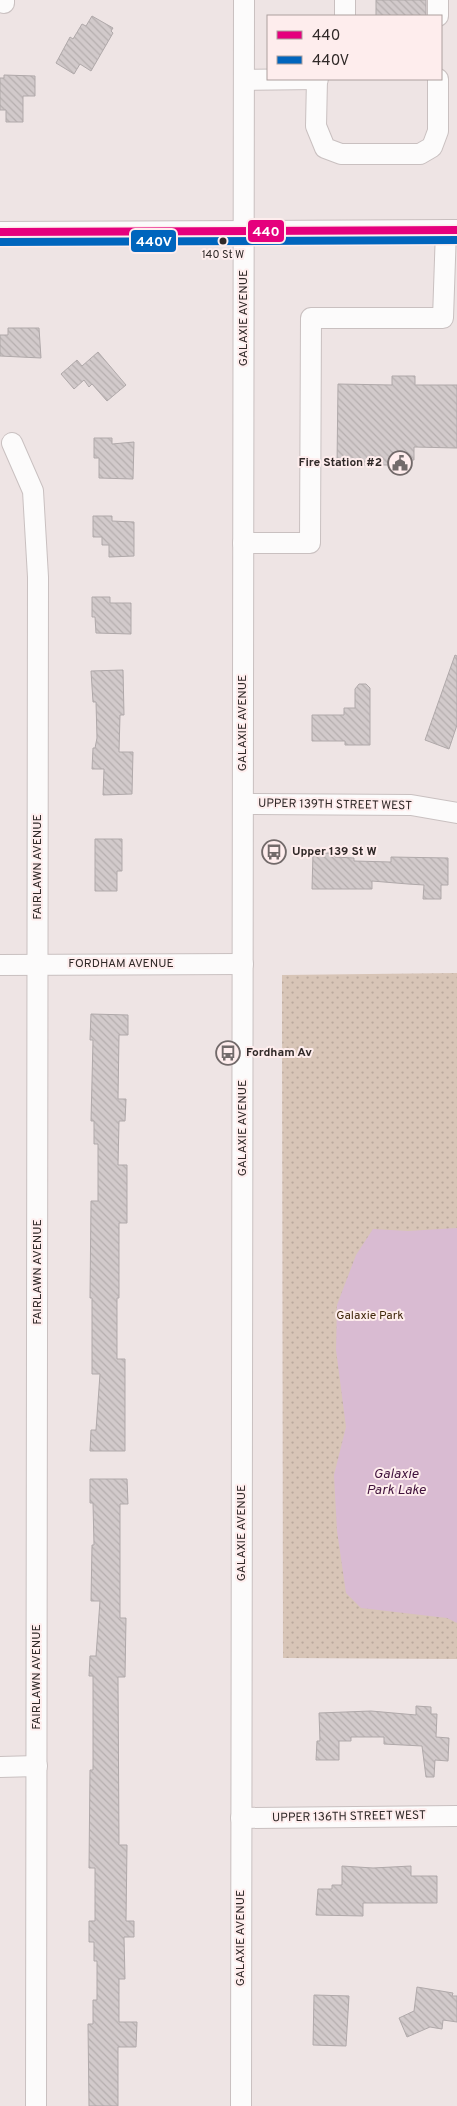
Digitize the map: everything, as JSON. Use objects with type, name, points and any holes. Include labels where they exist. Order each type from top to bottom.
[{"type":"street","name":"GALAXIE AVENUE","points":[[241,2106],[244,0]]},
{"type":"street","points":[[345,0],[345,15]]},
{"type":"street","points":[[438,0],[438,15]]},
{"type":"street","points":[[244,80],[267,80]]},
{"type":"street","points":[[318,80],[316,126],[325,148],[341,154],[420,154],[432,147],[438,131],[438,80]]},
{"type":"street","points":[[0,232],[451,230],[443,318],[311,318],[310,543],[244,543]]},
{"type":"street","name":"FAIRLAWN AVENUE","points":[[12,443],[33,491],[38,576],[36,2106]]},
{"type":"street","name":"UPPER 139TH STREET WEST","points":[[243,804],[411,805],[457,813]]},
{"type":"street","name":"FORDHAM AVENUE","points":[[0,965],[243,964]]},
{"type":"street","points":[[0,1767],[37,1766]]},
{"type":"street","name":"UPPER 136TH STREET WEST","points":[[241,1818],[457,1816]]},
{"type":"green space","name":"Galaxie Park","points":[[457,973],[457,1659],[283,1658],[282,975]]},
{"type":"water","name":"Galaxie Park Lake","points":[[457,1228],[457,1623],[447,1618],[361,1608],[346,1593],[337,1531],[334,1475],[346,1427],[336,1350],[337,1305],[356,1255],[373,1229],[408,1231]]},
{"type":"building","points":[[376,0],[426,0],[426,15],[376,15]]},
{"type":"building","points":[[92,16],[113,28],[111,31],[113,33],[91,71],[80,64],[74,74],[56,63],[70,37],[73,39],[82,24],[86,26]]},
{"type":"building","points":[[4,75],[35,76],[35,96],[23,96],[23,122],[6,122],[6,110],[0,110],[0,78],[4,78]]},
{"type":"building","points":[[8,328],[39,328],[41,358],[0,356],[0,335],[8,335]]},
{"type":"building","points":[[98,352],[126,385],[107,401],[92,384],[89,387],[84,380],[74,389],[61,374],[77,360],[82,366]]},
{"type":"building","points":[[392,376],[415,376],[415,385],[457,385],[457,448],[414,447],[414,460],[392,460],[392,465],[337,465],[338,384],[392,385]]},
{"type":"building","points":[[94,438],[112,438],[112,444],[134,442],[133,479],[99,478],[99,458],[94,458]]},
{"type":"building","points":[[93,516],[112,516],[112,521],[134,522],[134,556],[109,557],[109,545],[102,545],[102,537],[93,537]]},
{"type":"building","points":[[92,597],[110,597],[110,603],[131,603],[131,634],[96,633],[95,617],[92,617]]},
{"type":"building","points":[[455,655],[457,656],[457,725],[449,749],[425,740]]},
{"type":"building","points":[[123,670],[124,715],[120,715],[119,752],[133,752],[132,794],[103,795],[104,769],[92,769],[93,748],[95,748],[97,738],[96,702],[93,702],[91,671]]},
{"type":"building","points":[[359,684],[366,684],[370,688],[370,745],[345,745],[345,741],[312,741],[312,715],[344,715],[344,708],[355,708],[355,689]]},
{"type":"building","points":[[95,839],[122,839],[122,871],[117,871],[117,891],[95,891]]},
{"type":"building","points":[[313,853],[335,853],[335,857],[354,858],[354,861],[391,862],[391,857],[448,858],[448,885],[441,885],[441,899],[423,899],[424,885],[372,881],[372,889],[312,889]]},
{"type":"building","points":[[91,1014],[128,1015],[128,1035],[119,1035],[118,1099],[126,1099],[125,1121],[119,1121],[118,1165],[127,1165],[127,1223],[119,1223],[119,1298],[117,1298],[117,1359],[125,1359],[125,1451],[90,1451],[91,1430],[96,1430],[100,1374],[92,1374],[92,1298],[90,1298],[91,1201],[98,1201],[98,1144],[94,1144],[94,1121],[91,1121],[93,1040],[90,1040]]},
{"type":"building","points":[[90,1479],[127,1479],[128,1504],[120,1504],[120,1618],[126,1618],[125,1677],[118,1677],[119,1845],[127,1845],[126,1921],[134,1921],[134,1937],[124,1937],[125,1979],[119,1979],[119,2022],[137,2022],[136,2047],[118,2047],[118,2106],[89,2106],[88,2024],[93,2024],[93,2000],[97,2000],[97,1961],[94,1961],[94,1942],[89,1942],[89,1921],[95,1921],[95,1868],[89,1868],[90,1770],[93,1770],[93,1676],[89,1676],[90,1656],[96,1656],[100,1601],[91,1601],[92,1545],[94,1545],[93,1503],[90,1503]]},
{"type":"building","points":[[416,1706],[431,1707],[431,1714],[437,1714],[436,1737],[449,1738],[448,1761],[435,1760],[434,1777],[426,1777],[422,1746],[384,1744],[384,1737],[351,1737],[351,1741],[339,1741],[339,1760],[316,1760],[317,1741],[320,1741],[319,1713],[371,1711],[416,1715]]},
{"type":"building","points":[[342,1866],[373,1868],[411,1866],[411,1876],[437,1876],[437,1903],[363,1903],[363,1916],[316,1915],[318,1889],[332,1889],[332,1885],[342,1885]]},
{"type":"building","points":[[417,1987],[453,1993],[452,1996],[457,1996],[457,2022],[443,2020],[442,2029],[430,2027],[407,2037],[399,2018],[414,2011]]},
{"type":"building","points":[[314,1995],[349,1996],[346,2046],[313,2045]]},
{"type":"transit line","name":"440","points":[[0,232],[457,230]]},
{"type":"transit line","name":"440V","points":[[0,242],[457,240]]},
{"type":"place","name":"140 St W","points":[[223,241]]},
{"type":"place","name":"Fire Station #2","points":[[400,463]]},
{"type":"place","name":"Upper 139 St W","points":[[274,852]]},
{"type":"place","name":"Fordham Av","points":[[228,1053]]}]
